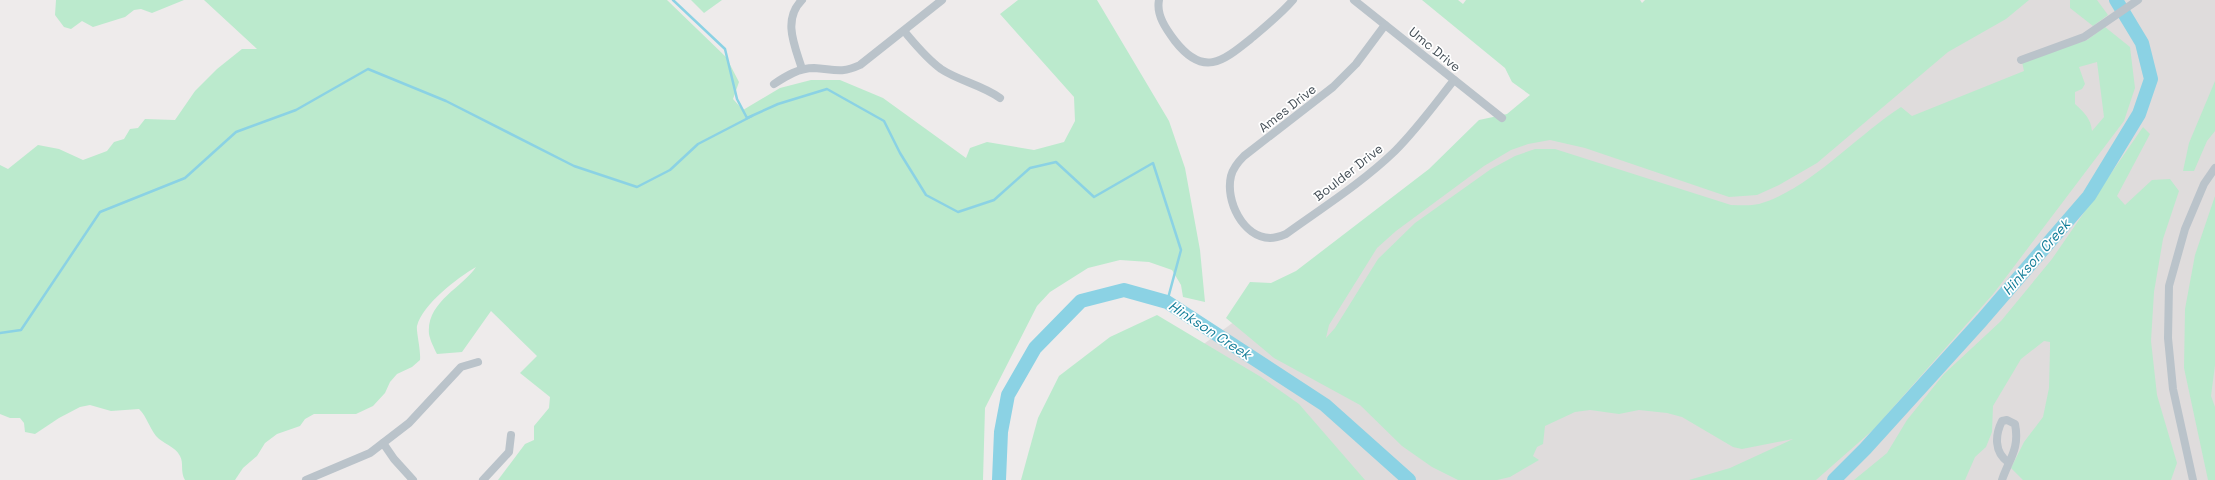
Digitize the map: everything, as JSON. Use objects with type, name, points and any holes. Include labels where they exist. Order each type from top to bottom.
[{"type":"street","points":[[802,0],[793,12],[791,23],[791,34],[802,69]]},
{"type":"street","points":[[774,84],[802,69],[849,70],[860,65],[942,0]]},
{"type":"street","points":[[1159,0],[1158,14],[1184,53],[1194,60],[1206,63],[1216,63],[1227,58],[1284,12],[1293,0]]},
{"type":"street","name":"Umc Drive","points":[[1354,0],[1502,118]]},
{"type":"street","points":[[2021,60],[2075,41],[2094,31],[2138,0]]},
{"type":"street","name":"Ames Drive","points":[[1239,218],[1231,193],[1231,177],[1235,165],[1244,156],[1333,87],[1356,64],[1385,25]]},
{"type":"street","points":[[904,31],[923,53],[942,69],[964,81],[986,88],[1000,98]]},
{"type":"street","name":"Boulder Drive","points":[[1239,218],[1246,227],[1259,236],[1271,238],[1286,234],[1374,170],[1394,152],[1412,134],[1454,80]]},
{"type":"street","points":[[2193,480],[2172,390],[2168,338],[2169,286],[2185,229],[2204,184],[2215,168]]},
{"type":"street","points":[[306,480],[370,453],[409,423],[461,367],[478,362]]},
{"type":"street","points":[[2002,480],[2008,462],[2013,457],[2016,434],[2014,424],[2007,420],[2002,421],[1996,441],[2000,455],[2008,462]]},
{"type":"street","points":[[483,480],[508,452],[511,435]]},
{"type":"street","points":[[383,443],[394,459],[414,480]]},
{"type":"shaded area","points":[[1673,0],[2215,0],[2215,480],[1171,480],[1104,417]]},
{"type":"green space","points":[[56,0],[184,0],[152,13],[141,9],[134,10],[125,17],[93,27],[82,21],[71,29],[64,27],[55,15]]},
{"type":"green space","points":[[204,0],[667,0],[726,57],[739,82],[733,99],[743,110],[780,88],[811,80],[840,80],[883,98],[966,158],[970,148],[987,142],[1034,150],[1064,142],[1075,121],[1074,97],[1000,14],[1018,0],[1097,0],[1169,121],[1185,168],[1200,250],[1205,302],[1183,297],[1181,285],[1172,270],[1149,262],[1120,260],[1088,268],[1050,292],[1037,306],[985,408],[983,480],[498,480],[525,444],[534,440],[534,426],[549,408],[550,397],[520,373],[537,356],[491,311],[462,352],[437,354],[429,334],[433,313],[446,296],[470,275],[476,267],[442,292],[426,309],[417,326],[420,360],[412,367],[397,374],[390,382],[385,393],[373,406],[356,414],[314,414],[305,419],[300,426],[277,434],[265,443],[257,456],[243,468],[235,480],[185,480],[182,462],[178,453],[156,436],[139,409],[111,411],[90,405],[80,407],[59,418],[35,434],[25,432],[24,423],[20,418],[10,418],[0,414],[0,165],[8,169],[38,145],[59,149],[83,160],[107,151],[114,142],[124,139],[130,129],[138,128],[145,119],[175,120],[195,91],[217,69],[242,49],[257,49]]},
{"type":"green space","points":[[691,0],[722,0],[704,13]]},
{"type":"green space","points":[[1422,0],[1458,0],[1463,4],[1466,0],[1640,0],[1642,3],[1645,0],[2029,0],[2006,19],[1948,52],[1817,163],[1779,185],[1757,195],[1729,197],[1585,148],[1550,140],[1528,144],[1511,150],[1484,166],[1396,231],[1377,248],[1329,325],[1326,338],[1335,328],[1378,259],[1415,223],[1491,169],[1515,156],[1535,149],[1555,149],[1731,205],[1752,205],[1778,197],[1796,187],[1901,107],[1912,116],[2024,71],[2022,62],[2087,40],[2105,27],[2130,47],[2135,88],[2124,121],[1994,293],[1874,429],[1816,480],[1689,480],[1730,468],[1793,439],[1742,449],[1733,447],[1682,417],[1667,413],[1639,410],[1619,414],[1590,410],[1575,412],[1545,426],[1543,444],[1537,447],[1533,456],[1539,460],[1510,477],[1497,480],[1458,480],[1432,467],[1402,446],[1360,405],[1274,358],[1226,318],[1250,282],[1271,283],[1296,271],[1429,169],[1479,120],[1507,114],[1530,95],[1512,82],[1505,68]],"holes":[[[2097,62],[2104,117],[2092,131],[2086,116],[2075,104],[2075,92],[2082,89],[2085,84],[2079,67]]]},
{"type":"green space","points":[[2070,0],[2097,0],[2108,15],[2093,26],[2070,8]]},
{"type":"green space","points":[[2215,81],[2215,131],[2207,141],[2194,171],[2183,171],[2189,143]]},
{"type":"green space","points":[[2143,127],[2150,134],[2117,196],[2125,205],[2152,180],[2170,179],[2179,191],[2163,239],[2154,292],[2151,341],[2157,395],[2177,463],[2171,480],[2023,480],[2011,468],[2024,442],[2043,417],[2049,388],[2050,348],[2050,342],[2044,341],[2021,359],[1993,406],[1992,432],[1986,447],[1975,457],[1965,480],[1854,480],[1887,453],[1907,420],[1944,374],[2001,321],[2052,259]]},
{"type":"green space","points":[[2215,196],[2215,365],[2211,396],[2215,407],[2215,480],[2208,480],[2184,368],[2185,309],[2195,255]]},
{"type":"green space","points":[[1157,315],[1261,377],[1299,404],[1365,480],[1021,480],[1038,418],[1059,376],[1110,337]]},
{"type":"waterway","points":[[673,0],[725,49],[737,99],[747,118],[778,104],[827,89],[884,121],[900,153],[926,195],[958,212],[994,200],[1030,168],[1056,162],[1094,197],[1153,163],[1181,250],[1167,302]]},
{"type":"waterway","name":"Hinkson Creek","points":[[1834,480],[1865,449],[1982,320],[2089,196],[2139,114],[2151,79],[2142,43],[2116,0]]},
{"type":"waterway","points":[[0,333],[21,330],[100,212],[185,178],[236,132],[296,110],[368,69],[446,101],[574,166],[637,187],[670,170],[698,144],[752,116]]},
{"type":"waterway","name":"Hinkson Creek","points":[[999,480],[1001,432],[1008,395],[1035,348],[1081,301],[1124,290],[1167,302],[1325,405],[1409,480]]}]
